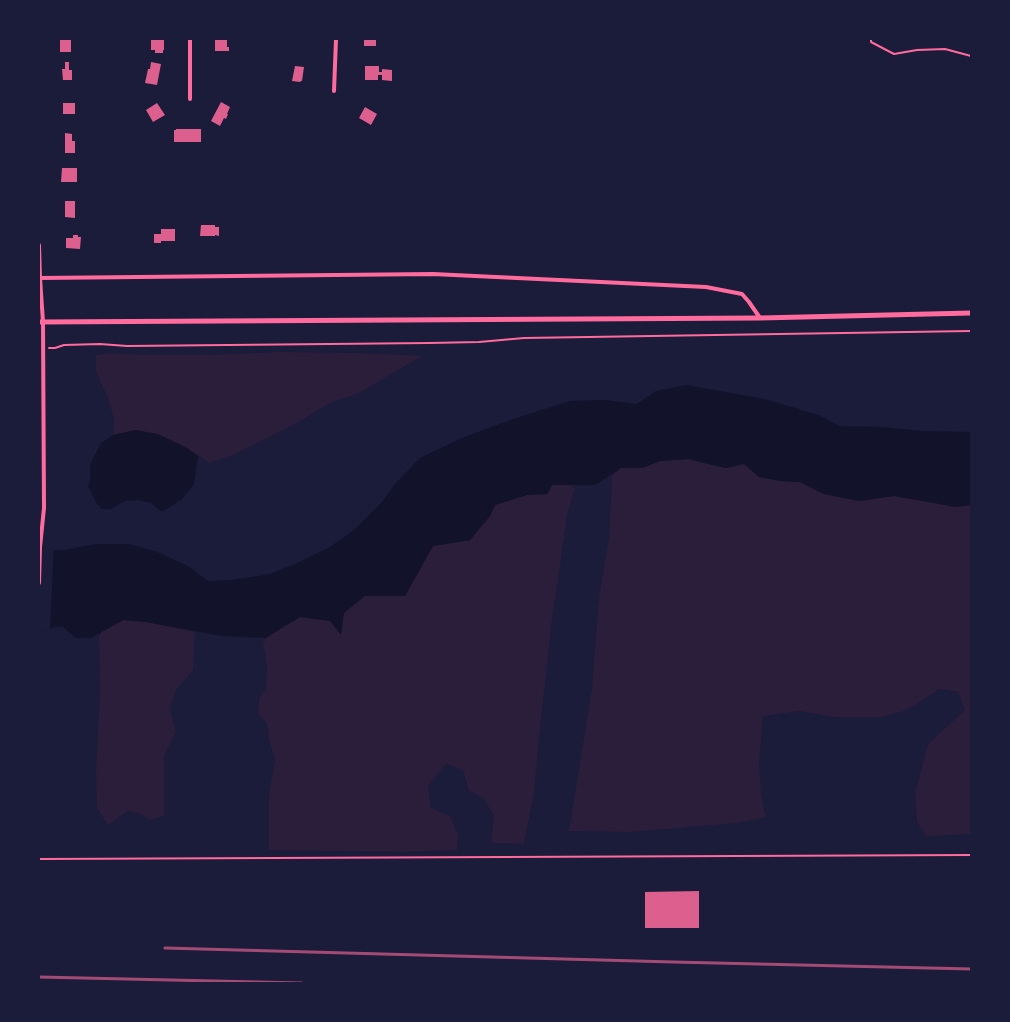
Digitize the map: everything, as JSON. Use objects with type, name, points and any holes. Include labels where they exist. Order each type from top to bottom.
[{"type":"street","points":[[190,39],[190,99]]},
{"type":"street","points":[[334,91],[336,39]]},
{"type":"street","points":[[39,245],[41,322],[41,508],[39,583]]},
{"type":"street","points":[[39,278],[433,274],[706,287],[742,294],[760,318]]},
{"type":"street","points":[[41,322],[760,318],[971,313]]},
{"type":"lane","points":[[871,39],[871,42],[894,54],[917,50],[945,49],[971,56]]},
{"type":"lane","points":[[39,859],[971,854]]},
{"type":"path","points":[[57,347],[64,344],[135,346],[429,343],[479,342],[524,338],[971,330]]},
{"type":"shaded area","points":[[278,352],[422,356],[359,393],[330,403],[295,424],[233,455],[209,463],[187,448],[136,430],[113,435],[114,419],[106,393],[96,372],[96,355],[109,353],[206,355]]},
{"type":"shaded area","points":[[686,385],[764,399],[819,415],[839,426],[881,427],[922,431],[971,432],[971,505],[955,507],[894,496],[859,501],[824,494],[800,482],[781,481],[759,477],[744,464],[726,468],[689,459],[660,461],[642,468],[621,468],[595,485],[552,485],[547,494],[527,495],[495,505],[490,516],[470,540],[433,546],[405,596],[365,596],[344,613],[341,635],[330,621],[300,617],[266,638],[222,636],[146,622],[123,620],[91,638],[76,638],[62,626],[39,630],[39,550],[64,550],[96,544],[129,544],[157,552],[188,566],[208,581],[232,580],[270,574],[330,547],[354,530],[382,502],[395,484],[420,458],[462,438],[513,419],[570,401],[605,400],[637,404],[656,391]]},
{"type":"shaded area","points":[[136,430],[158,434],[187,448],[198,456],[194,484],[182,499],[162,512],[151,503],[138,500],[125,501],[111,509],[101,509],[88,486],[90,481],[90,465],[101,443],[113,435]]},
{"type":"shaded area","points":[[689,459],[726,468],[744,464],[759,477],[781,481],[800,482],[824,494],[859,501],[894,496],[955,507],[971,505],[971,834],[926,836],[917,822],[915,794],[928,744],[965,710],[958,692],[939,689],[904,711],[881,717],[834,717],[799,711],[763,716],[759,764],[761,795],[766,817],[736,823],[629,832],[569,831],[592,688],[599,597],[609,538],[612,476],[621,468],[642,468],[660,461]]},
{"type":"shaded area","points":[[552,485],[571,485],[575,488],[567,514],[552,618],[534,793],[524,844],[491,843],[494,815],[484,799],[469,790],[463,770],[446,764],[428,786],[431,808],[450,816],[458,835],[457,850],[406,852],[269,850],[269,795],[275,759],[269,740],[267,723],[258,714],[259,698],[266,688],[267,665],[263,644],[266,638],[300,617],[330,621],[341,634],[343,613],[365,596],[405,596],[433,546],[470,540],[490,516],[495,505],[527,495],[547,494]]},
{"type":"shaded area","points":[[123,620],[146,622],[195,632],[193,670],[176,690],[170,709],[176,732],[164,756],[164,816],[150,820],[139,813],[128,811],[108,825],[97,808],[96,772],[100,690],[99,638],[101,632]]},
{"type":"pier","points":[[39,548],[54,548],[50,630],[39,632]]},
{"type":"building","points":[[60,39],[71,39],[71,52],[60,52]]},
{"type":"building","points":[[151,39],[164,39],[163,53],[155,53],[155,50],[151,50]]},
{"type":"building","points":[[215,39],[227,39],[227,47],[229,47],[229,51],[215,51]]},
{"type":"building","points":[[364,39],[376,39],[376,46],[364,46]]},
{"type":"building","points":[[65,62],[69,62],[69,70],[72,70],[72,80],[63,80],[62,69],[65,69]]},
{"type":"building","points":[[151,62],[161,64],[157,85],[145,83]]},
{"type":"building","points":[[295,66],[304,67],[302,81],[300,82],[292,81]]},
{"type":"building","points":[[365,66],[379,66],[379,72],[382,72],[382,69],[392,70],[392,81],[382,80],[382,75],[378,75],[378,80],[365,80]]},
{"type":"building","points":[[221,102],[230,107],[226,119],[224,118],[220,126],[211,121]]},
{"type":"building","points":[[63,103],[75,103],[75,114],[63,114]]},
{"type":"building","points":[[157,103],[165,115],[153,122],[146,110]]},
{"type":"building","points":[[365,107],[377,114],[371,125],[359,118]]},
{"type":"building","points":[[201,129],[201,142],[174,142],[174,130]]},
{"type":"building","points":[[65,133],[72,134],[72,141],[75,141],[75,153],[65,153]]},
{"type":"building","points":[[62,168],[77,168],[77,182],[61,182]]},
{"type":"building","points":[[65,201],[75,201],[75,218],[65,217]]},
{"type":"building","points":[[201,225],[215,225],[215,227],[219,227],[219,236],[200,236]]},
{"type":"building","points":[[161,229],[175,229],[175,241],[161,241],[161,243],[154,243],[154,234],[161,234]]},
{"type":"building","points":[[73,235],[78,235],[78,237],[81,237],[80,249],[66,248],[66,238],[73,238]]},
{"type":"building","points":[[699,891],[699,928],[645,928],[645,892]]},
{"type":"railway","points":[[165,948],[971,969]]},
{"type":"railway","points":[[39,977],[302,983]]}]
